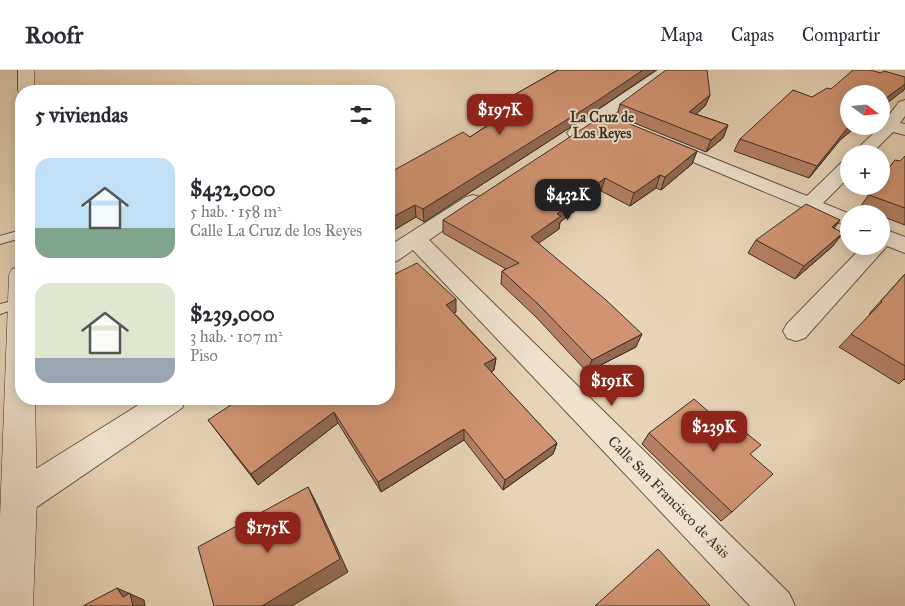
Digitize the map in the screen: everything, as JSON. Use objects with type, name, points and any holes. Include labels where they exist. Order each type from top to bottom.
[{"type":"main road","points":[[26,70],[26,85]]},
{"type":"main road","points":[[14,296],[15,337]]},
{"type":"main road","points":[[13,606],[19,499],[17,405]]},
{"type":"street","points":[[560,144],[668,70]]},
{"type":"street","points":[[873,145],[898,127],[905,105]]},
{"type":"street","points":[[601,117],[619,125]]},
{"type":"street","points":[[647,136],[840,217]]},
{"type":"street","points":[[811,204],[840,175]]},
{"type":"street","points":[[395,252],[488,191]]},
{"type":"street","name":"Calle San Francisco de Asis","points":[[415,239],[776,606]]},
{"type":"street","points":[[890,242],[905,246]]},
{"type":"street","points":[[796,331],[867,255]]},
{"type":"street","points":[[19,499],[163,405]]},
{"type":"lane","points":[[0,240],[15,236]]},
{"type":"building","points":[[558,70],[643,70],[597,101],[423,209],[415,205],[395,216],[395,170],[463,132],[470,137],[528,99],[514,95]]},
{"type":"building","points":[[666,70],[707,70],[710,95],[689,112],[728,125],[711,140],[620,104]]},
{"type":"building","points":[[853,70],[870,70],[881,73],[884,71],[905,77],[905,84],[890,95],[890,85],[840,85],[840,135],[842,135],[817,166],[740,139],[793,90],[812,97],[827,88],[831,89]]},
{"type":"building","points":[[605,114],[697,151],[665,177],[660,175],[634,193],[605,178],[557,214],[561,216],[531,237],[606,300],[642,334],[592,360],[539,305],[502,271],[519,263],[443,220]]},
{"type":"building","points":[[905,156],[905,208],[869,195],[890,195],[890,166],[895,160],[900,161]]},
{"type":"building","points":[[806,204],[840,220],[832,227],[840,231],[840,236],[804,266],[756,240]]},
{"type":"building","points":[[417,263],[456,299],[446,305],[496,358],[484,364],[557,443],[505,480],[464,429],[378,482],[334,412],[251,474],[208,420],[231,405],[395,405],[395,274]]},
{"type":"building","points":[[905,274],[905,366],[851,334],[882,302]]},
{"type":"building","points":[[694,399],[724,425],[730,420],[761,445],[750,454],[773,474],[732,512],[649,433]]},
{"type":"building","points":[[308,487],[340,559],[262,606],[214,606],[198,547]]},
{"type":"building","points":[[658,549],[710,606],[595,606]]},
{"type":"building","points":[[117,588],[123,597],[130,593],[133,606],[83,606]]},
{"type":"district","name":"La Cruz de Los Reyes","points":[[602,126]]}]
